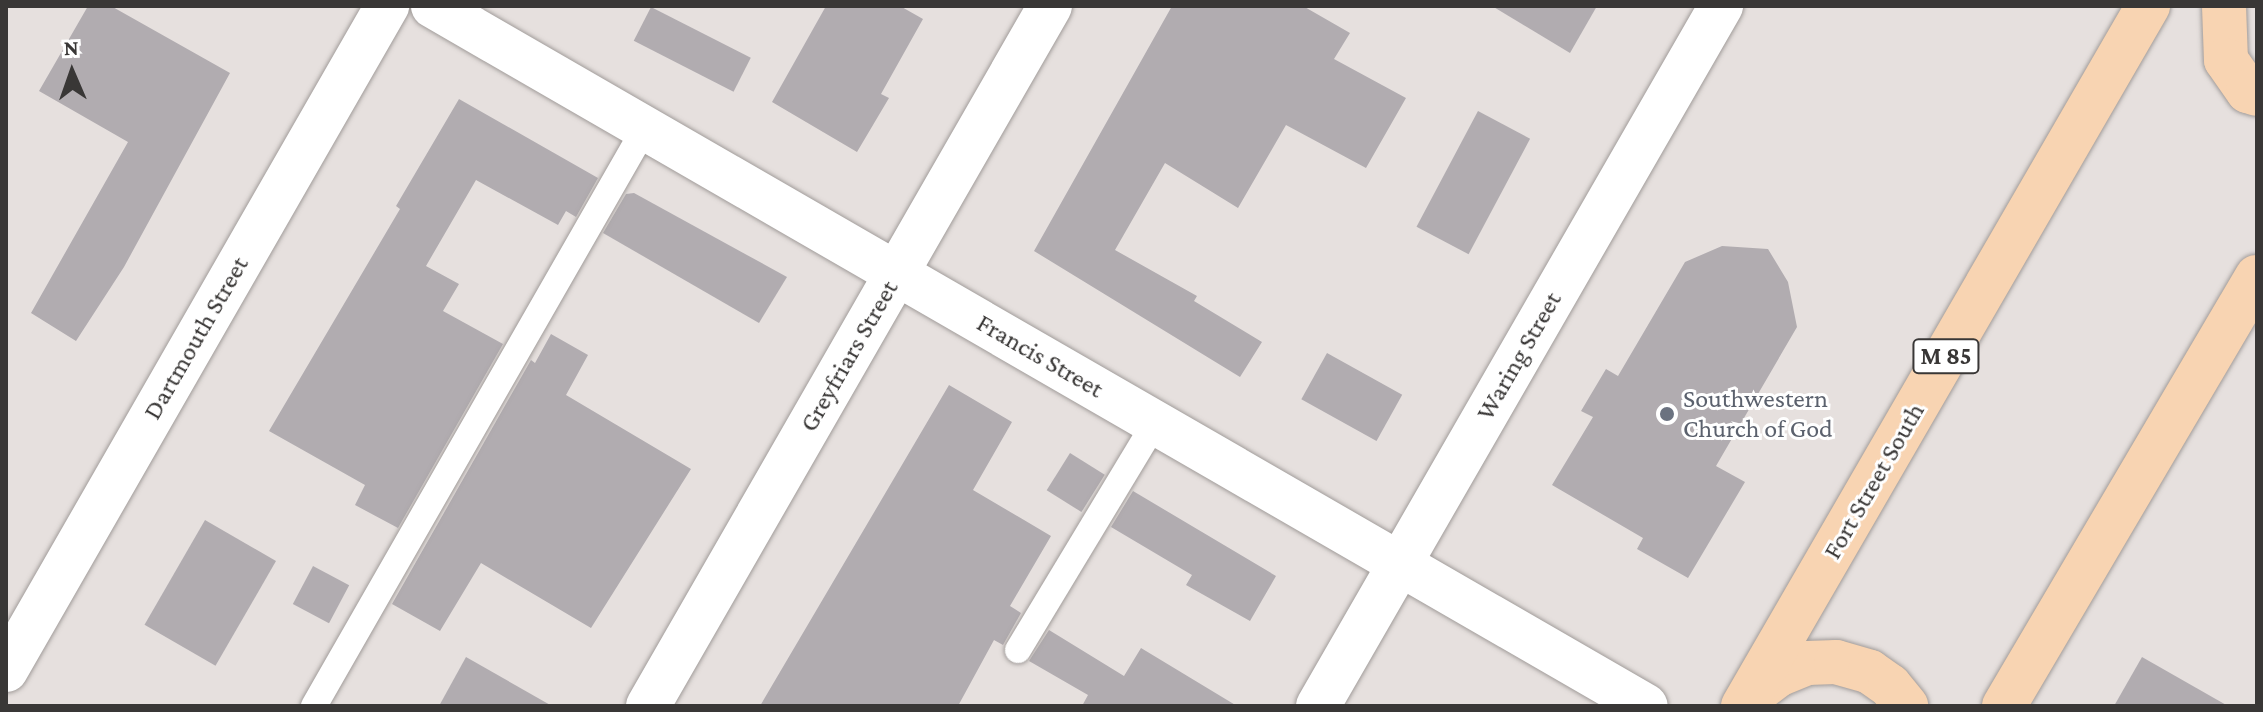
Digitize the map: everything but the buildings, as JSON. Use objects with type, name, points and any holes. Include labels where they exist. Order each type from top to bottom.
[{"type":"main road","name":"Fort Street South","points":[[1747,700],[2148,6]]},
{"type":"main road","points":[[2224,6],[2226,60],[2248,91],[2257,94]]},
{"type":"main road","points":[[2004,706],[2257,277]]},
{"type":"main road","points":[[1747,700],[1780,674],[1807,663],[1836,662],[1870,672],[1890,686],[1906,706]]},
{"type":"street","name":"Dartmouth Street","points":[[6,670],[387,6]]},
{"type":"street","name":"Francis Street","points":[[433,6],[1646,706]]},
{"type":"street","name":"Greyfriars Street","points":[[648,706],[1050,6]]},
{"type":"street","name":"Waring Street","points":[[1318,706],[1721,6]]},
{"type":"lane","points":[[314,706],[645,128]]},
{"type":"lane","points":[[1018,650],[1155,423]]},
{"type":"place","name":"Southwestern Church of God","points":[[1667,414]]}]
